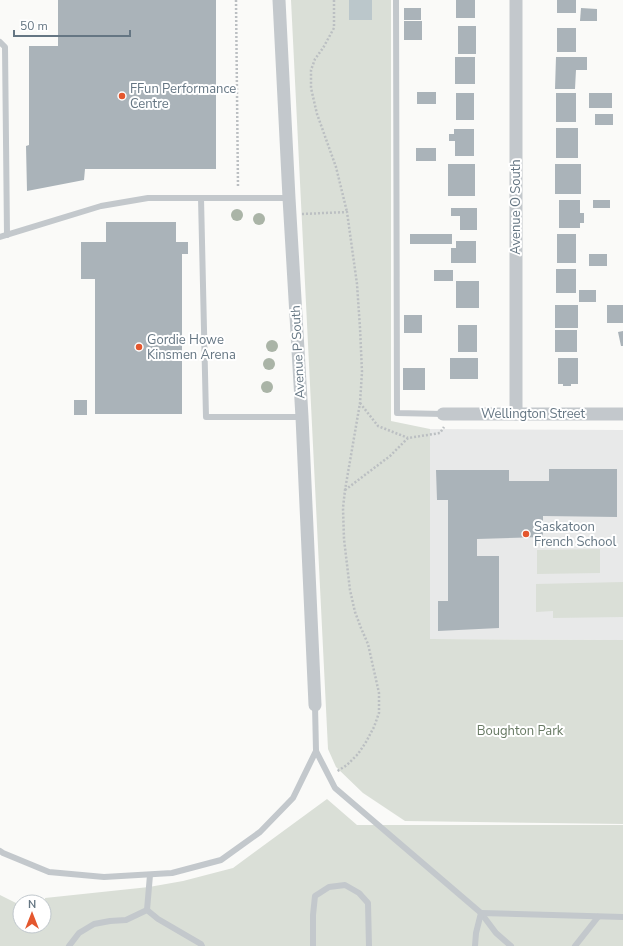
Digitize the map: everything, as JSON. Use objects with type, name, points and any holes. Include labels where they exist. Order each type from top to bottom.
[{"type":"street","name":"Avenue P South","points":[[279,0],[302,417],[315,705]]},
{"type":"street","name":"Avenue O South","points":[[516,0],[516,414]]},
{"type":"street","name":"Wellington Street","points":[[447,414],[623,414]]},
{"type":"lane","points":[[396,0],[397,413],[447,414]]},
{"type":"lane","points":[[0,42],[4,47],[7,235]]},
{"type":"lane","points":[[0,237],[101,206],[148,198],[289,198]]},
{"type":"lane","points":[[201,198],[206,417],[302,417]]},
{"type":"lane","points":[[315,705],[316,751],[335,788],[481,913],[496,933],[511,946]]},
{"type":"lane","points":[[0,851],[49,872],[104,877],[172,873],[221,860],[260,832],[293,798],[316,751]]},
{"type":"lane","points":[[147,910],[150,875]]},
{"type":"lane","points":[[313,946],[312,914],[315,896],[329,887],[346,885],[359,893],[368,903],[369,946]]},
{"type":"lane","points":[[69,946],[79,933],[94,924],[126,920],[147,910]]},
{"type":"lane","points":[[147,910],[158,919],[202,946]]},
{"type":"lane","points":[[481,913],[623,917]]},
{"type":"lane","points":[[475,946],[476,933],[481,913]]},
{"type":"lane","points":[[575,946],[598,917]]},
{"type":"path","points":[[236,0],[238,198]]},
{"type":"path","points":[[329,776],[347,765],[358,754],[374,727],[379,713],[379,693],[372,660],[368,644],[355,612],[350,590],[344,539],[343,508],[360,403],[362,372],[357,284],[347,212],[336,167],[317,114],[311,88],[311,70],[315,59],[334,28],[334,0]]},
{"type":"path","points":[[290,215],[347,212]]},
{"type":"path","points":[[360,403],[378,426],[408,438],[440,433],[447,414]]},
{"type":"path","points":[[345,490],[390,456],[408,438]]},
{"type":"shaded area","points":[[349,0],[372,0],[372,20],[349,20]]},
{"type":"shaded area","name":"Saskatoon French School","points":[[430,429],[623,430],[623,640],[430,639]]},
{"type":"green space","name":"Boughton Park","points":[[291,0],[391,0],[391,421],[430,429],[430,639],[623,640],[623,824],[405,821],[363,793],[336,767],[328,749]]},
{"type":"green space","points":[[600,549],[600,573],[537,574],[537,550]]},
{"type":"green space","points":[[623,582],[623,617],[553,618],[553,611],[536,612],[536,584]]},
{"type":"green space","points":[[327,799],[357,825],[623,825],[623,946],[0,946],[0,895],[12,901],[12,934],[52,934],[52,897],[149,887],[183,881],[233,868]]},
{"type":"building","name":"FFun Performance Centre","points":[[58,0],[216,0],[216,169],[85,169],[84,180],[27,191],[26,146],[29,145],[29,46],[58,46]]},
{"type":"building","points":[[456,0],[475,0],[475,18],[456,18]]},
{"type":"building","points":[[557,0],[576,0],[576,13],[557,13]]},
{"type":"building","points":[[404,8],[421,8],[421,20],[404,20]]},
{"type":"building","points":[[581,8],[597,9],[597,21],[580,21]]},
{"type":"building","points":[[404,21],[422,21],[422,40],[404,40]]},
{"type":"building","points":[[458,26],[476,26],[476,54],[458,54]]},
{"type":"building","points":[[557,28],[576,28],[576,52],[557,52]]},
{"type":"building","points":[[455,57],[475,57],[475,84],[455,84]]},
{"type":"building","points":[[556,57],[587,57],[587,70],[576,70],[575,89],[555,89]]},
{"type":"building","points":[[417,92],[436,92],[436,104],[417,104]]},
{"type":"building","points":[[456,93],[474,93],[474,120],[456,120]]},
{"type":"building","points":[[556,93],[576,93],[576,122],[556,122]]},
{"type":"building","points":[[589,93],[612,93],[612,108],[589,108]]},
{"type":"building","points":[[595,114],[613,114],[613,125],[595,125]]},
{"type":"building","points":[[556,128],[578,128],[578,158],[556,158]]},
{"type":"building","points":[[454,129],[474,129],[474,156],[455,156],[455,141],[449,141],[449,134],[454,134]]},
{"type":"building","points":[[416,148],[436,148],[436,161],[416,161]]},
{"type":"building","points":[[448,164],[475,164],[475,196],[448,196]]},
{"type":"building","points":[[555,164],[581,164],[581,194],[555,194]]},
{"type":"building","points":[[559,200],[580,200],[580,213],[584,213],[584,223],[580,223],[580,228],[559,228]]},
{"type":"building","points":[[593,200],[610,200],[610,208],[593,208]]},
{"type":"building","points":[[451,208],[477,208],[477,230],[460,230],[460,216],[451,216]]},
{"type":"building","name":"Gordie Howe Kinsmen Arena","points":[[106,222],[176,222],[176,242],[188,242],[188,254],[182,254],[182,414],[95,414],[95,279],[81,279],[81,242],[106,242]]},
{"type":"building","points":[[410,234],[452,234],[452,244],[410,244]]},
{"type":"building","points":[[557,234],[576,234],[576,263],[557,263]]},
{"type":"building","points":[[456,241],[476,241],[476,263],[451,263],[451,248],[456,248]]},
{"type":"building","points":[[589,254],[607,254],[607,266],[589,266]]},
{"type":"building","points":[[556,269],[576,269],[576,293],[556,293]]},
{"type":"building","points":[[434,270],[453,270],[453,281],[434,281]]},
{"type":"building","points":[[456,281],[479,281],[479,308],[456,308]]},
{"type":"building","points":[[579,290],[596,290],[596,302],[579,302]]},
{"type":"building","points":[[555,305],[578,305],[578,328],[555,328]]},
{"type":"building","points":[[607,305],[623,305],[623,323],[607,323]]},
{"type":"building","points":[[404,315],[422,315],[422,333],[404,333]]},
{"type":"building","points":[[458,325],[477,325],[477,352],[458,352]]},
{"type":"building","points":[[555,330],[577,330],[577,352],[555,352]]},
{"type":"building","points":[[623,331],[623,346],[621,346],[618,332]]},
{"type":"building","points":[[450,358],[478,358],[478,379],[450,379]]},
{"type":"building","points":[[558,358],[578,358],[578,384],[563,386],[563,384],[558,384]]},
{"type":"building","points":[[403,368],[425,368],[425,390],[403,390]]},
{"type":"building","points":[[74,400],[87,400],[87,415],[74,415]]},
{"type":"building","points":[[549,469],[617,469],[617,517],[543,516],[543,537],[477,539],[477,556],[499,556],[499,628],[438,631],[438,601],[448,601],[448,500],[437,500],[436,470],[509,470],[509,481],[549,481]]},
{"type":"place","name":"FFun Performance Centre","points":[[122,96]]},
{"type":"place","name":"Gordie Howe Kinsmen Arena","points":[[139,347]]},
{"type":"place","name":"Saskatoon French School","points":[[526,534]]}]
